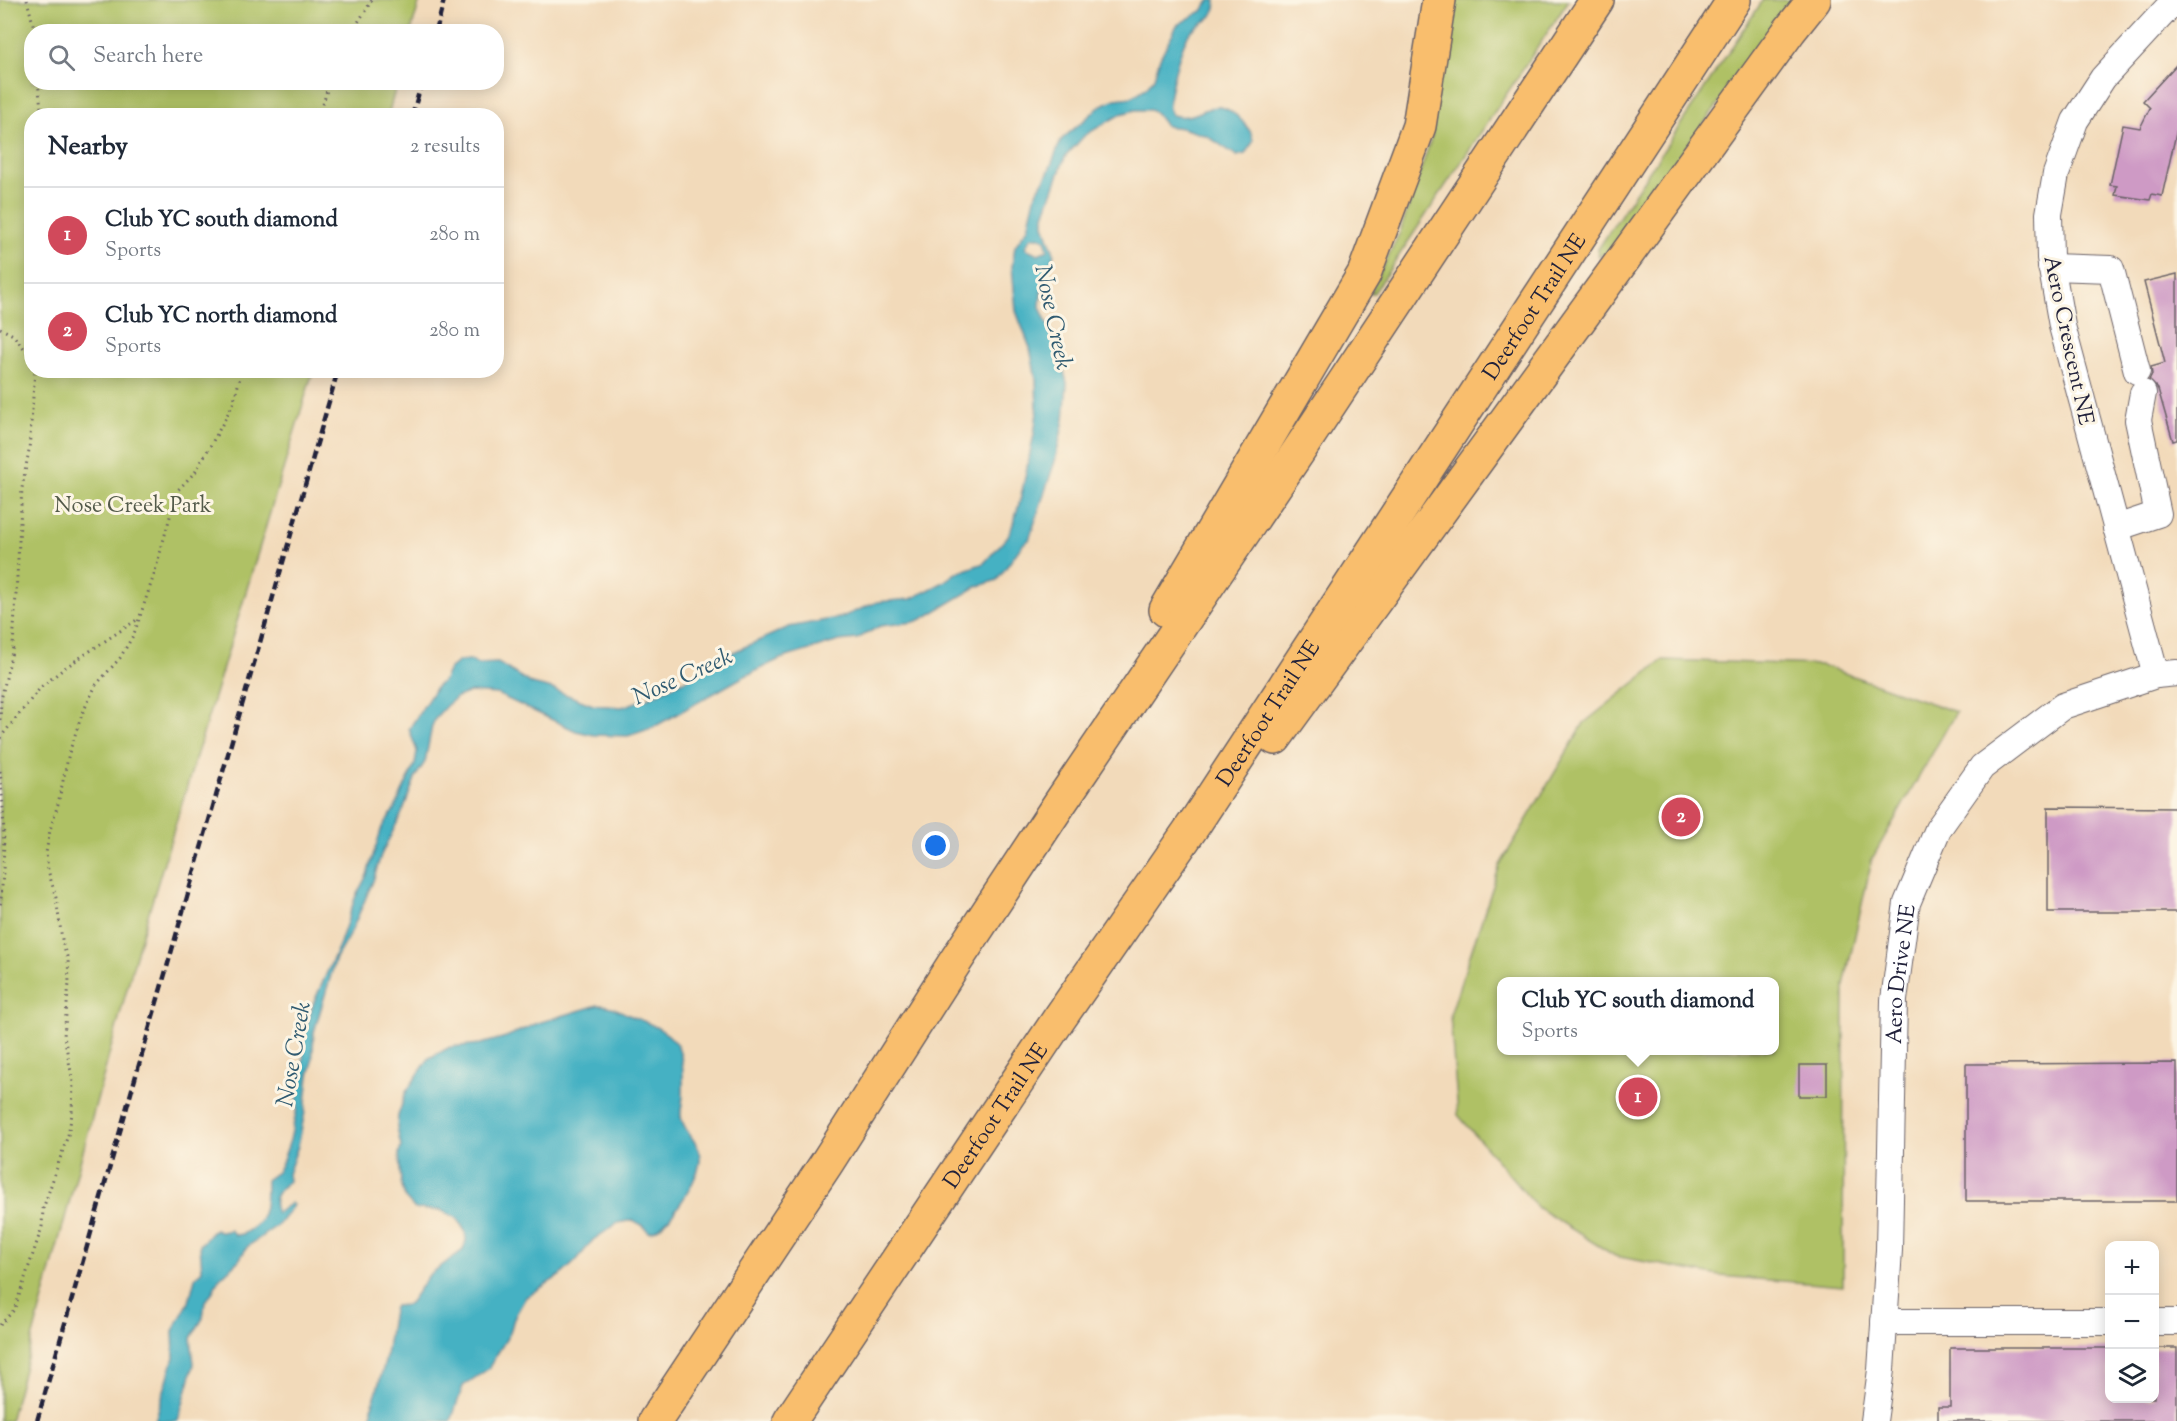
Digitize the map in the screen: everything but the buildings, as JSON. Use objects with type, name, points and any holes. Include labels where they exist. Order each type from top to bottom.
[{"type":"highway","points":[[1141,682],[1152,633],[1364,274],[1419,126],[1439,0]]},
{"type":"highway","points":[[655,1421],[826,1164],[976,930],[1597,0]]},
{"type":"highway","name":"Deerfoot Trail NE","points":[[790,1421],[1059,1018],[1197,820],[1734,0]]},
{"type":"highway","points":[[1197,820],[1231,799],[1814,0]]},
{"type":"street","name":"Aero Crescent NE","points":[[2167,674],[2116,528],[2062,326],[2051,267],[2049,214],[2056,174],[2075,121],[2103,78],[2175,0]]},
{"type":"street","points":[[2051,267],[2110,270],[2140,382],[2138,420],[2158,514],[2116,528]]},
{"type":"street","name":"Aero Drive NE","points":[[1874,1421],[1881,1370],[1888,1250],[1894,1000],[1906,903],[1938,829],[1982,767],[2063,706],[2167,674]]},
{"type":"street","points":[[1884,1323],[2105,1322]]},
{"type":"street","points":[[2159,1322],[2177,1322]]},
{"type":"path","points":[[27,0],[33,24]]},
{"type":"path","points":[[357,24],[372,0]]},
{"type":"path","points":[[39,90],[41,108]]},
{"type":"path","points":[[323,108],[327,90]]},
{"type":"path","points":[[0,328],[13,335],[24,348]]},
{"type":"path","points":[[0,720],[1,700],[13,647],[22,488],[29,450],[34,378]]},
{"type":"path","points":[[0,1325],[14,1310],[22,1287],[42,1227],[43,1209],[68,1135],[72,1114],[73,1082],[64,1036],[69,983],[68,960],[63,946],[46,853],[69,753],[82,714],[96,685],[120,658],[134,634],[154,575],[177,490],[196,471],[217,434],[233,404],[240,378]]},
{"type":"path","points":[[0,738],[41,687],[66,667],[138,619]]},
{"type":"path","points":[[0,771],[4,807],[3,878],[0,908]]},
{"type":"green space","name":"Nose Creek Park","points":[[0,0],[420,0],[413,24],[24,24],[24,90],[395,90],[390,108],[24,108],[24,378],[311,378],[138,948],[10,1421],[0,1421]]},
{"type":"green space","points":[[1446,0],[1569,0],[1374,293],[1370,293],[1400,232],[1432,136]]},
{"type":"green space","points":[[1763,0],[1795,0],[1613,246],[1607,253],[1598,256],[1598,249]]},
{"type":"green space","points":[[1663,660],[1821,665],[1956,712],[1872,859],[1844,985],[1843,1286],[1720,1276],[1615,1256],[1538,1208],[1458,1115],[1450,1015],[1500,865],[1584,723]]},
{"type":"water","points":[[1210,0],[1216,0],[1211,17],[1194,29],[1186,40],[1172,82],[1169,109],[1172,115],[1183,116],[1223,107],[1232,112],[1248,128],[1253,142],[1245,154],[1237,156],[1207,136],[1182,128],[1166,126],[1156,113],[1150,110],[1135,110],[1121,114],[1085,135],[1065,157],[1044,215],[1044,225],[1054,253],[1041,293],[1040,307],[1057,346],[1067,383],[1064,420],[1055,461],[1029,540],[1023,544],[997,580],[976,587],[914,622],[880,626],[857,639],[839,641],[780,659],[652,728],[628,736],[594,735],[576,731],[497,694],[470,692],[457,697],[436,717],[425,762],[416,776],[402,813],[381,855],[373,881],[352,930],[336,958],[314,1032],[312,1065],[298,1146],[288,1174],[289,1181],[279,1191],[274,1203],[277,1213],[291,1203],[292,1207],[279,1224],[247,1247],[239,1260],[219,1279],[211,1295],[205,1301],[203,1318],[191,1338],[194,1364],[178,1421],[155,1421],[174,1357],[173,1331],[189,1302],[195,1278],[202,1270],[200,1245],[215,1229],[222,1232],[230,1230],[235,1235],[244,1233],[257,1223],[264,1212],[266,1180],[277,1172],[290,1140],[297,1109],[298,1083],[303,1065],[304,1036],[313,1004],[340,943],[355,898],[367,875],[382,827],[394,810],[415,764],[417,751],[409,729],[449,669],[459,661],[470,660],[477,664],[498,663],[532,684],[593,705],[622,707],[648,698],[688,679],[727,655],[789,627],[842,617],[877,602],[911,599],[956,573],[984,563],[1008,536],[1012,527],[1020,501],[1037,412],[1036,379],[1030,348],[1016,311],[1012,267],[1015,246],[1028,228],[1036,193],[1048,173],[1061,140],[1102,105],[1115,99],[1132,97],[1147,87],[1154,78],[1160,58],[1177,25],[1202,11]],"holes":[[[1040,237],[1045,239],[1048,250],[1038,254],[1025,248],[1030,239]]]},
{"type":"water","points":[[598,1005],[613,1008],[651,1025],[662,1031],[677,1045],[682,1065],[681,1117],[685,1128],[697,1146],[700,1157],[695,1177],[682,1202],[656,1230],[649,1232],[633,1220],[618,1223],[593,1240],[561,1275],[526,1297],[514,1318],[510,1333],[488,1369],[463,1386],[451,1421],[372,1421],[372,1407],[385,1362],[395,1306],[406,1305],[410,1302],[429,1275],[463,1250],[466,1241],[465,1231],[457,1218],[440,1210],[415,1209],[405,1198],[401,1183],[399,1153],[401,1146],[397,1128],[398,1116],[406,1092],[429,1058],[450,1047],[481,1044],[506,1037],[538,1023]]},
{"type":"railway","points":[[438,24],[444,0]]},
{"type":"railway","points":[[414,108],[420,90]]},
{"type":"railway","points":[[37,1421],[336,378]]},
{"type":"place","name":"Club YC north diamond","points":[[1681,817]]},
{"type":"place","name":"Club YC south diamond","points":[[1638,1097]]},
{"type":"water label","name":"Nose Creek","points":[[1054,317]]},
{"type":"water label","name":"Nose Creek","points":[[682,676]]},
{"type":"water label","name":"Nose Creek","points":[[293,1054]]}]
